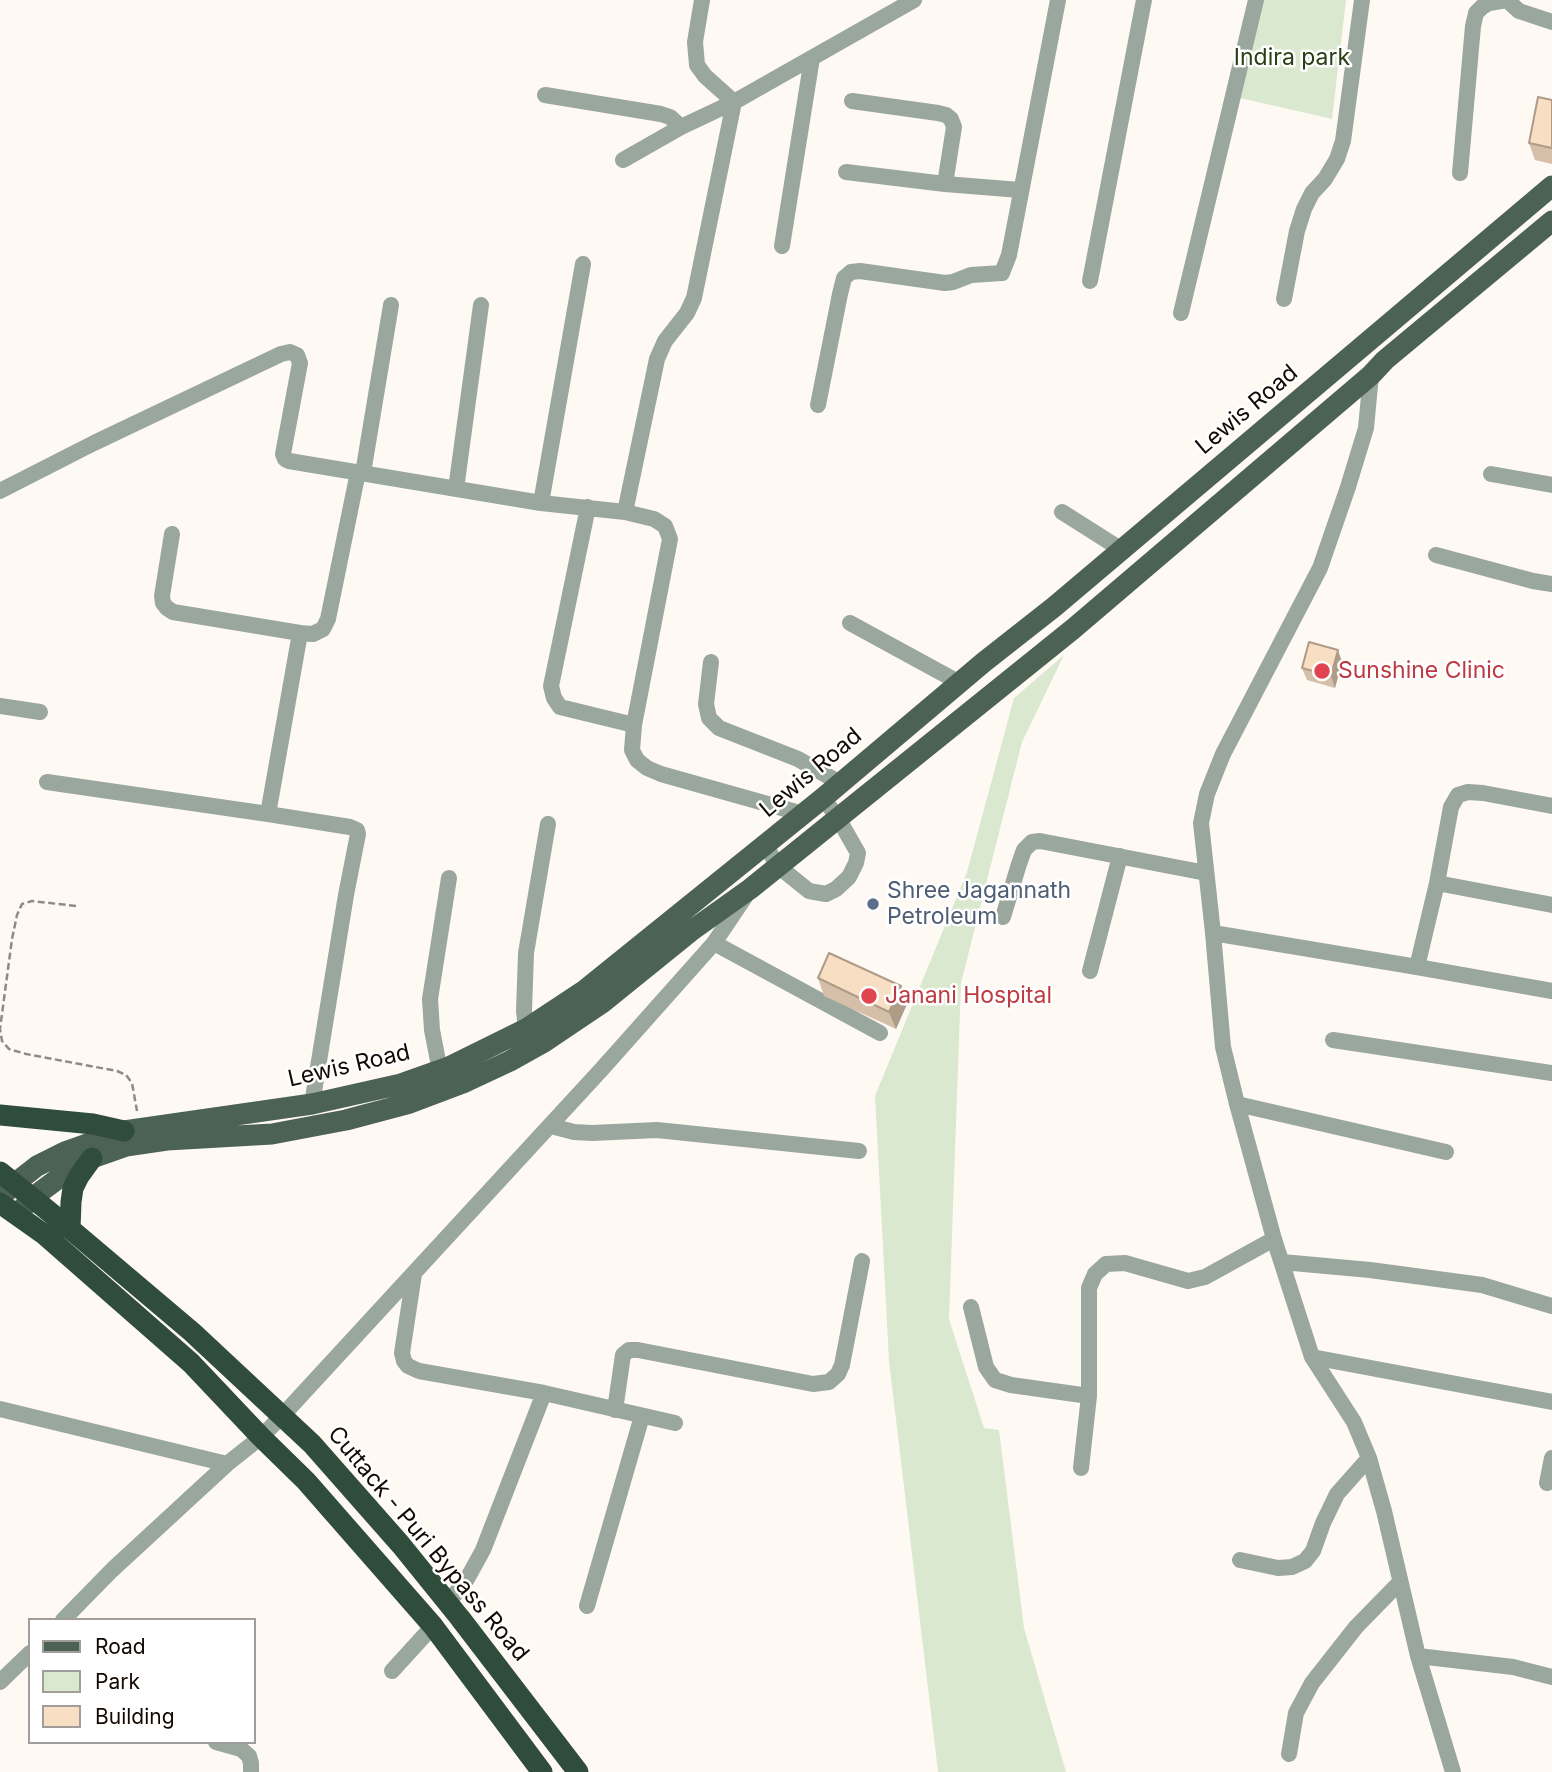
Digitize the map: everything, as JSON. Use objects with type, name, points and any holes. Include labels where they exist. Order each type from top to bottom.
[{"type":"highway","points":[[0,1115],[132,1130]]},
{"type":"highway","points":[[71,1229],[73,1188],[92,1158]]},
{"type":"highway","points":[[6,1195],[45,1236],[191,1363],[306,1481],[433,1626],[542,1772]]},
{"type":"highway","name":"Cuttack - Puri Bypass Road","points":[[6,1195],[32,1198],[71,1229],[192,1332],[321,1454],[448,1603],[578,1772]]},
{"type":"main road","name":"Lewis Road","points":[[6,1195],[37,1166],[65,1152],[132,1130],[312,1104],[401,1084],[440,1070],[526,1029],[585,990],[841,783],[1122,550],[1552,186]]},
{"type":"main road","name":"Lewis Road","points":[[32,1198],[71,1169],[126,1146],[167,1140],[272,1134],[346,1120],[410,1103],[463,1083],[544,1042],[603,1003],[691,931],[750,889],[1073,629],[1371,375],[1385,360],[1552,221]]},
{"type":"main road","points":[[1268,427],[1287,446]]},
{"type":"street","points":[[702,0],[695,41],[696,65],[734,102]]},
{"type":"street","points":[[623,160],[681,127],[734,102],[913,0]]},
{"type":"street","points":[[818,405],[844,278],[851,272],[945,283],[971,275],[1002,273],[1009,255],[1058,0]]},
{"type":"street","points":[[1090,281],[1144,0]]},
{"type":"street","points":[[1181,313],[1256,0]]},
{"type":"street","points":[[1284,299],[1304,209],[1312,193],[1325,179],[1337,159],[1343,141],[1362,0]]},
{"type":"street","points":[[1460,173],[1476,13],[1489,3],[1507,0],[1519,11],[1552,22]]},
{"type":"street","points":[[782,246],[812,58]]},
{"type":"street","points":[[545,95],[661,114],[670,117],[681,127]]},
{"type":"street","points":[[852,101],[938,113],[951,119],[954,127],[944,184]]},
{"type":"street","points":[[625,512],[657,359],[665,341],[687,313],[694,298],[734,102]]},
{"type":"street","points":[[846,172],[1020,190]]},
{"type":"street","points":[[541,503],[583,264]]},
{"type":"street","points":[[172,534],[162,596],[163,603],[173,612],[300,633],[313,634],[323,629],[328,619],[360,473],[391,305]]},
{"type":"street","points":[[456,489],[481,305]]},
{"type":"street","points":[[0,491],[106,437],[290,352],[297,355],[299,363],[282,454],[289,461],[541,503],[625,512],[654,519],[665,526],[670,539],[634,725],[632,750],[637,760],[647,768],[803,814]]},
{"type":"street","points":[[1371,375],[1366,428],[1320,568],[1223,754],[1207,794],[1201,823],[1223,1047],[1237,1104],[1274,1239],[1312,1357],[1354,1422],[1369,1458],[1418,1656],[1453,1772]]},
{"type":"street","points":[[1491,474],[1552,485]]},
{"type":"street","points":[[588,507],[551,686],[560,707],[634,725]]},
{"type":"street","points":[[1062,512],[1122,550]]},
{"type":"street","points":[[1436,555],[1552,584]]},
{"type":"street","points":[[850,623],[960,683]]},
{"type":"street","points":[[268,814],[300,633]]},
{"type":"street","points":[[711,662],[706,704],[709,718],[719,728],[798,759],[841,783]]},
{"type":"street","points":[[0,706],[40,712]]},
{"type":"street","points":[[47,782],[358,830],[312,1104]]},
{"type":"street","points":[[1417,967],[1437,883],[1451,807],[1458,795],[1468,792],[1483,793],[1552,806]]},
{"type":"street","points":[[765,845],[778,866],[809,891],[826,894],[836,889],[849,877],[858,853],[823,797]]},
{"type":"street","points":[[526,1029],[526,953],[548,824]]},
{"type":"street","points":[[1003,917],[1024,849],[1032,842],[1040,841],[1206,873]]},
{"type":"street","points":[[1090,971],[1120,856]]},
{"type":"street","points":[[440,1070],[432,1030],[430,999],[449,878]]},
{"type":"street","points":[[1437,883],[1552,905]]},
{"type":"street","points":[[65,1618],[112,1570],[282,1416],[551,1126],[714,943],[750,889]]},
{"type":"street","points":[[1213,933],[1552,991]]},
{"type":"street","points":[[714,943],[880,1033]]},
{"type":"street","points":[[1333,1040],[1552,1073]]},
{"type":"street","points":[[1237,1104],[1446,1152]]},
{"type":"street","points":[[551,1126],[592,1133],[657,1130],[859,1152]]},
{"type":"street","points":[[1081,1468],[1089,1396],[1089,1288],[1095,1274],[1106,1264],[1125,1263],[1188,1281],[1205,1277],[1274,1239]]},
{"type":"street","points":[[615,1410],[623,1355],[629,1350],[813,1384],[829,1382],[838,1374],[842,1365],[862,1261]]},
{"type":"street","points":[[1282,1262],[1370,1270],[1482,1285],[1552,1306]]},
{"type":"street","points":[[414,1274],[402,1353],[408,1366],[419,1371],[544,1394],[675,1423]]},
{"type":"street","points":[[971,1307],[986,1367],[995,1380],[1011,1385],[1089,1396]]},
{"type":"street","points":[[1312,1357],[1552,1402]]},
{"type":"street","points":[[448,1603],[467,1579],[482,1550],[544,1394]]},
{"type":"street","points":[[0,1409],[228,1464]]},
{"type":"street","points":[[587,1606],[642,1416]]},
{"type":"street","points":[[1240,1560],[1278,1568],[1292,1567],[1305,1561],[1313,1551],[1337,1494],[1369,1458]]},
{"type":"street","points":[[1547,1483],[1552,1458]]},
{"type":"street","points":[[1289,1754],[1296,1713],[1312,1683],[1356,1627],[1401,1582]]},
{"type":"street","points":[[392,1671],[433,1626]]},
{"type":"street","points":[[0,1682],[28,1655]]},
{"type":"street","points":[[1418,1656],[1513,1667],[1552,1676]]},
{"type":"street","points":[[223,1744],[241,1749],[249,1756],[251,1772]]},
{"type":"path","points":[[76,906],[32,901],[22,904],[12,939],[0,1029],[2,1041],[9,1049],[26,1054],[126,1075],[132,1083],[134,1099],[132,1130]]},
{"type":"green space","name":"Indira park","points":[[1256,0],[1346,0],[1332,119],[1236,97]]},
{"type":"green space","points":[[1064,655],[1022,742],[961,983],[949,1319],[984,1428],[999,1430],[1024,1628],[1066,1772],[938,1772],[889,1361],[875,1096],[967,872],[1014,698]]},
{"type":"building","points":[[1538,97],[1552,100],[1552,148],[1529,143]]},
{"type":"building","points":[[1309,642],[1338,650],[1331,676],[1302,668]]},
{"type":"building","points":[[829,953],[901,986],[889,1012],[818,978]]},
{"type":"place","name":"Sunshine Clinic","points":[[1322,671]]},
{"type":"place","name":"Shree Jagannath Petroleum","points":[[873,904]]},
{"type":"place","name":"Janani Hospital","points":[[869,996]]}]
